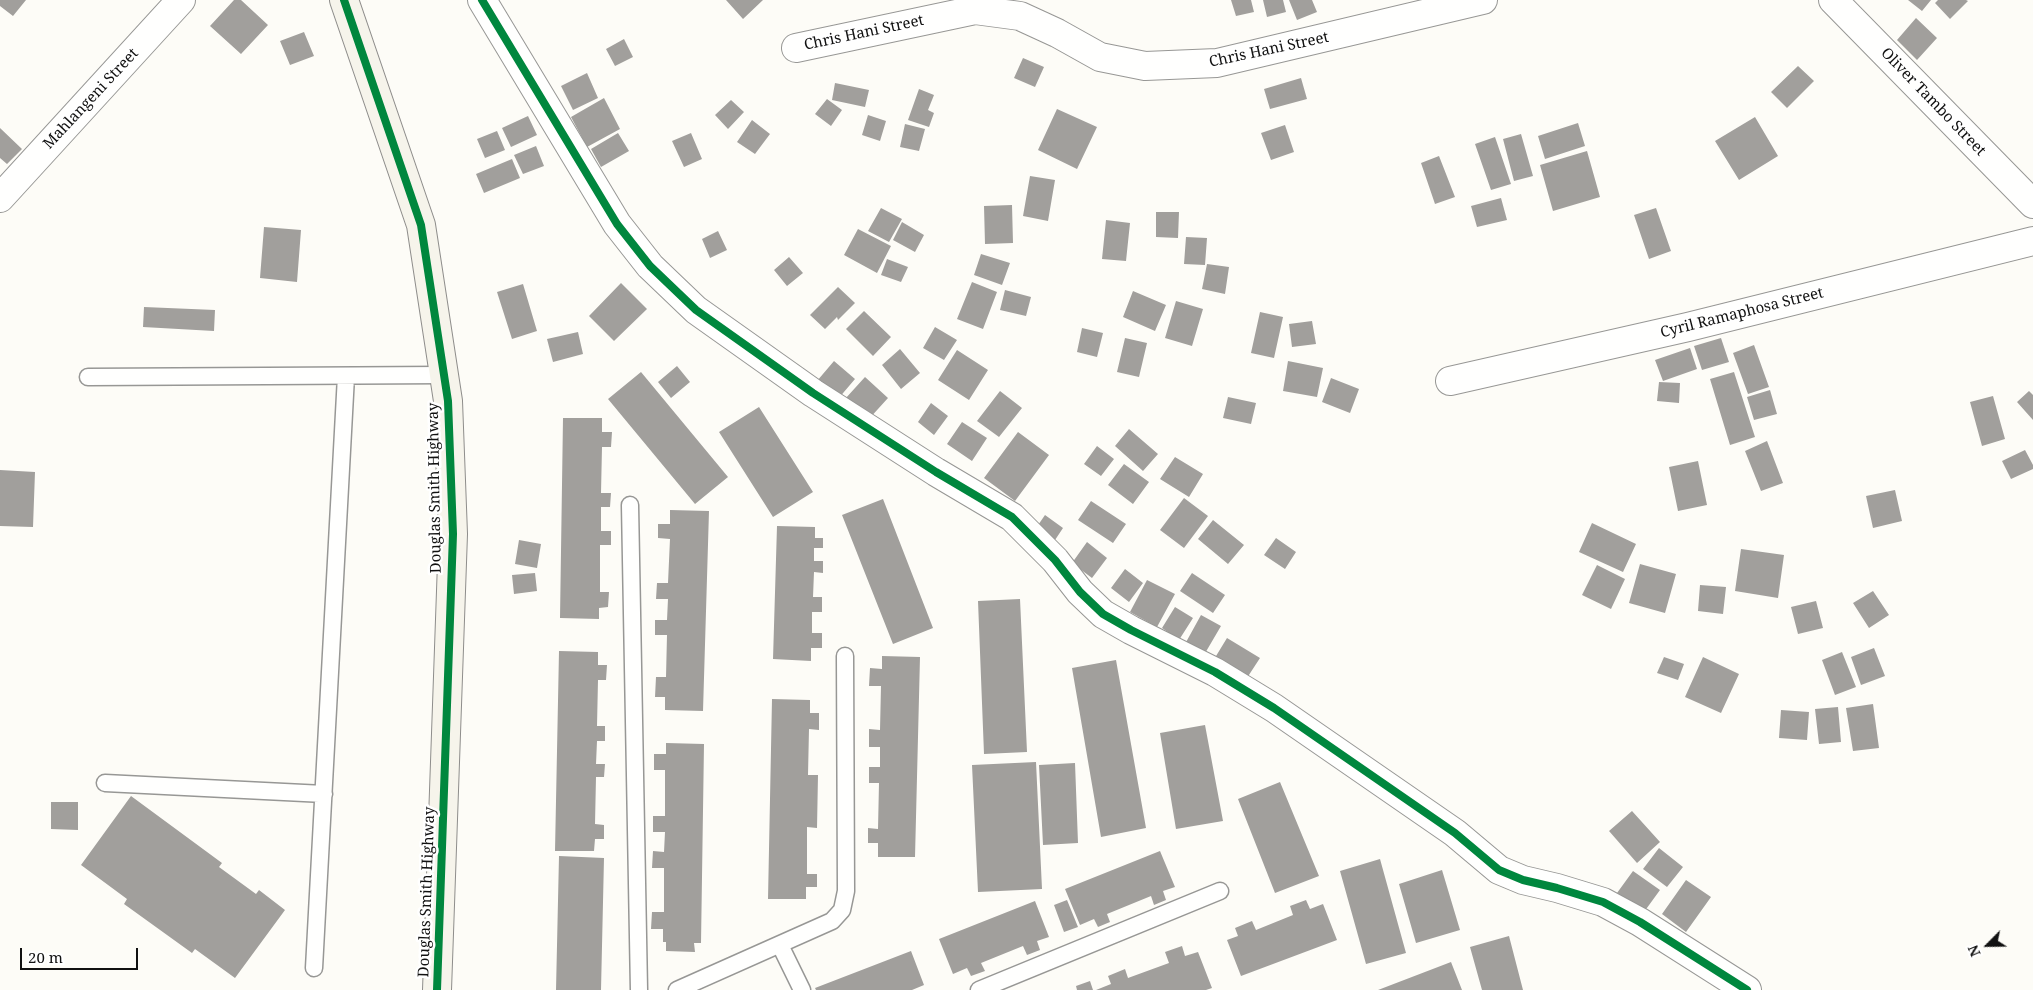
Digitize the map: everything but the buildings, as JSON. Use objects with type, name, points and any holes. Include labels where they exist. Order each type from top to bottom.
[{"type":"street","name":"Mahlangeni Street","points":[[0,198],[182,0]]},
{"type":"street","name":"Douglas Smith Highway","points":[[344,0],[421,225],[448,401],[453,534],[437,990]]},
{"type":"street","points":[[482,0],[617,224],[650,266],[696,310],[813,393],[1012,518],[1055,560],[1080,592],[1103,614],[1130,630],[1215,672],[1274,708],[1455,833],[1499,870],[1524,880],[1603,902],[1640,922],[1747,990]]},
{"type":"street","name":"Chris Hani Street","points":[[796,48],[975,10],[1020,16],[1057,32],[1100,57],[1145,66],[1217,63],[1483,0]]},
{"type":"street","name":"Oliver Tambo Street","points":[[1832,0],[2033,204]]},
{"type":"street","name":"Cyril Ramaphosa Street","points":[[1450,381],[1688,327],[2033,241]]},
{"type":"lane","points":[[88,377],[444,375]]},
{"type":"lane","points":[[314,968],[346,376]]},
{"type":"lane","points":[[630,505],[639,990]]},
{"type":"lane","points":[[677,990],[832,921],[842,910],[846,891],[845,656]]},
{"type":"lane","points":[[105,783],[324,794]]},
{"type":"lane","points":[[979,990],[1220,891]]},
{"type":"lane","points":[[780,945],[802,990]]},
{"type":"cycle path","points":[[344,0],[421,225],[448,401],[453,534],[437,990]]},
{"type":"cycle path","points":[[482,0],[617,224],[650,266],[696,310],[813,393],[936,472],[1012,517],[1055,560],[1080,592],[1103,614],[1215,672],[1274,708],[1455,833],[1499,870],[1523,880],[1603,902],[1640,922],[1747,990]]}]
